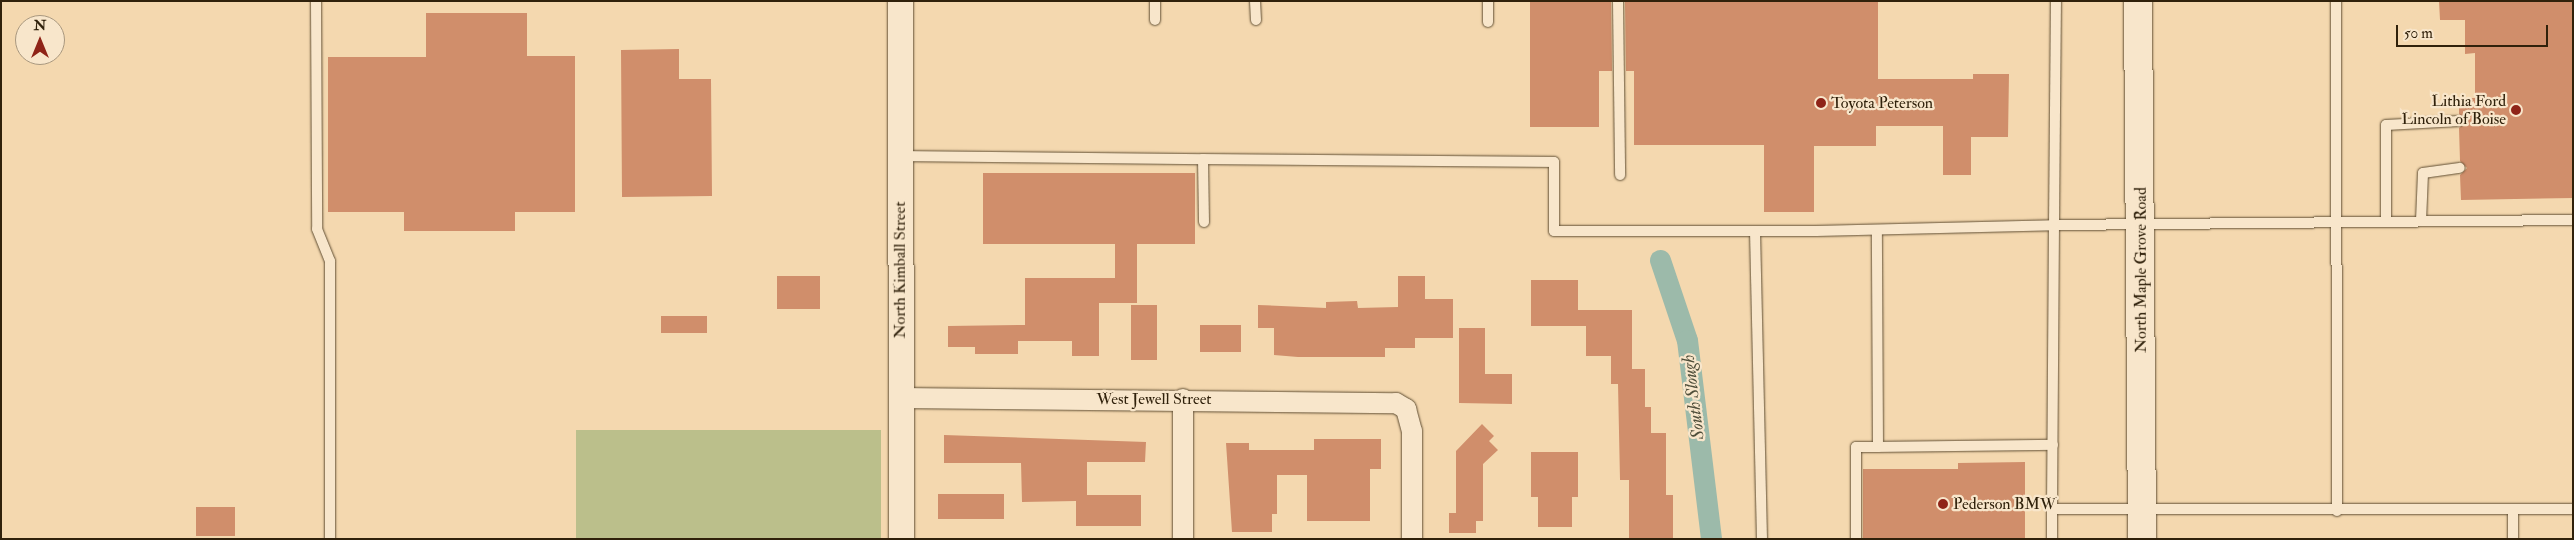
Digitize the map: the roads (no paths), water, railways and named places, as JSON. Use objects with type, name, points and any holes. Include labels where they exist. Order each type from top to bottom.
[{"type":"main road","name":"North Maple Grove Road","points":[[2138,1],[2142,526]]},
{"type":"street","name":"North Kimball Street","points":[[900,1],[901,539]]},
{"type":"street","name":"West Jewell Street","points":[[900,398],[1384,400],[1406,409],[1412,431],[1412,539]]},
{"type":"street","points":[[1183,399],[1184,539]]},
{"type":"lane","points":[[316,1],[317,229],[330,261],[330,539]]},
{"type":"lane","points":[[1155,1],[1155,20]]},
{"type":"lane","points":[[1255,1],[1256,20]]},
{"type":"lane","points":[[1488,1],[1488,22]]},
{"type":"lane","points":[[1618,1],[1620,175]]},
{"type":"lane","points":[[2052,539],[2056,1]]},
{"type":"lane","points":[[2336,1],[2337,510]]},
{"type":"lane","points":[[2386,222],[2386,125],[2459,121]]},
{"type":"lane","points":[[900,156],[1554,162],[1554,231],[1877,230],[2141,223],[2573,220]]},
{"type":"lane","points":[[1202,159],[1204,222]]},
{"type":"lane","points":[[2420,222],[2423,174],[2460,168]]},
{"type":"lane","points":[[1877,230],[1878,447]]},
{"type":"lane","points":[[1755,231],[1762,539]]},
{"type":"lane","points":[[1856,539],[1856,447],[2053,445]]},
{"type":"lane","points":[[2052,509],[2142,526],[2337,510],[2573,509]]},
{"type":"lane","points":[[2513,509],[2513,539]]},
{"type":"waterway","name":"South Slough","points":[[1660,260],[1687,340],[1711,539]]},
{"type":"place","name":"Toyota Peterson","points":[[1821,103]]},
{"type":"place","name":"Lithia Ford Lincoln of Boise","points":[[2516,110]]},
{"type":"place","name":"Pederson BMW","points":[[1943,504]]}]
